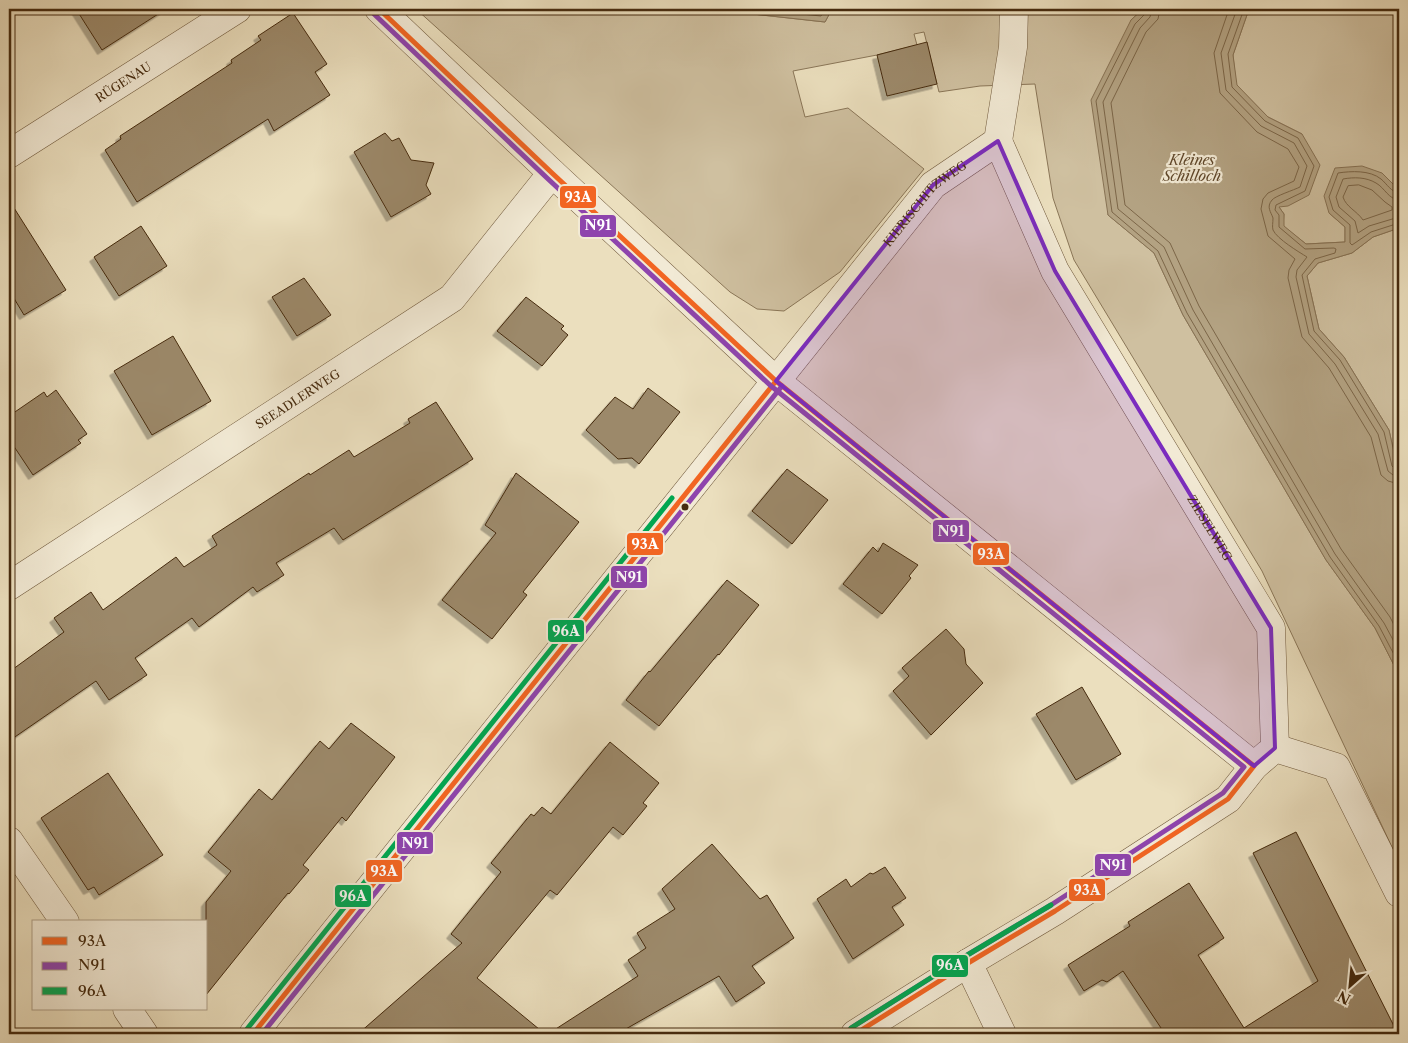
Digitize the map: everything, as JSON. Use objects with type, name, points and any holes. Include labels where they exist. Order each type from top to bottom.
[{"type":"street","name":"RÜGENAU","points":[[9,154],[237,9]]},
{"type":"street","points":[[379,9],[776,381],[1254,766]]},
{"type":"street","points":[[998,141],[1013,47],[1014,9]]},
{"type":"street","name":"KIERISCHITZWEG","points":[[253,1034],[933,185],[998,141]]},
{"type":"street","name":"ZIESELWEG","points":[[998,141],[1055,271],[1271,628],[1275,748]]},
{"type":"street","name":"SEEADLERWEG","points":[[9,586],[452,298],[552,173]]},
{"type":"street","points":[[855,1034],[1054,911],[1228,799],[1254,766],[1275,748],[1336,767],[1399,894]]},
{"type":"street","points":[[9,841],[64,920]]},
{"type":"street","points":[[968,963],[1002,1034]]},
{"type":"street","points":[[128,1010],[144,1034]]},
{"type":"highlighted area","points":[[998,141],[1055,271],[1271,628],[1275,748],[1254,766],[776,381],[933,185]]},
{"type":"shaded area","points":[[416,9],[707,9],[825,22],[832,9],[1143,9],[1131,20],[1108,215],[1154,253],[1183,315],[1326,560],[1375,628],[1399,675],[1399,862],[1262,571],[1074,260],[1053,198],[1035,84],[980,86],[939,92],[924,32],[914,34],[917,45],[877,55],[793,71],[805,117],[848,108],[924,169],[840,272],[784,311],[757,309],[730,292]]},
{"type":"shaded area","points":[[1249,9],[1399,9],[1399,190],[1382,173],[1329,213],[1345,227],[1345,242],[1306,244],[1283,226],[1284,214],[1279,207],[1302,134],[1268,117],[1236,85],[1233,55]]},
{"type":"shaded area","points":[[1399,228],[1399,475],[1389,430],[1344,357],[1319,329],[1307,276],[1318,263],[1352,253],[1373,237]]},
{"type":"water","points":[[707,9],[832,9],[825,22]]},
{"type":"water","name":"Kleines Schilloch","points":[[1143,9],[1249,9],[1233,55],[1237,85],[1268,117],[1302,134],[1320,165],[1309,195],[1288,206],[1279,207],[1284,214],[1284,226],[1306,244],[1345,242],[1345,227],[1329,213],[1324,196],[1335,168],[1362,166],[1382,173],[1399,190],[1399,228],[1373,237],[1352,253],[1318,263],[1307,276],[1319,329],[1344,357],[1389,430],[1399,475],[1399,675],[1375,628],[1326,560],[1183,315],[1154,253],[1108,215],[1091,100],[1131,20]]},
{"type":"building","points":[[76,9],[166,9],[102,50]]},
{"type":"building","points":[[293,13],[327,64],[315,72],[330,95],[274,131],[268,119],[137,202],[105,150],[121,139],[120,136],[232,63],[231,60],[261,40],[258,36]]},
{"type":"building","points":[[927,42],[937,84],[887,96],[877,55]]},
{"type":"building","points":[[385,133],[392,141],[399,138],[411,160],[434,163],[426,185],[431,194],[391,217],[354,152]]},
{"type":"building","points":[[9,200],[66,290],[24,315],[9,290]]},
{"type":"building","points":[[141,226],[167,266],[119,296],[94,257]]},
{"type":"building","points":[[304,278],[331,315],[297,336],[272,297]]},
{"type":"building","points":[[526,297],[564,326],[561,329],[568,335],[542,366],[497,331]]},
{"type":"building","points":[[173,336],[211,401],[152,435],[114,371]]},
{"type":"building","points":[[648,388],[680,412],[639,464],[632,458],[618,459],[586,430],[615,397],[633,409]]},
{"type":"building","points":[[56,390],[87,434],[78,440],[81,443],[33,475],[9,439],[9,416],[44,392],[47,397]]},
{"type":"building","points":[[436,402],[473,459],[343,540],[334,528],[276,563],[284,575],[257,592],[253,587],[199,627],[192,618],[135,658],[147,675],[109,700],[96,681],[9,741],[9,672],[64,632],[54,618],[91,592],[103,610],[176,557],[184,567],[217,545],[212,536],[309,473],[310,475],[349,450],[354,457],[410,423],[408,419]]},
{"type":"building","points":[[787,469],[828,500],[792,544],[752,511]]},
{"type":"building","points":[[516,473],[579,522],[523,592],[527,595],[492,639],[442,600],[496,533],[485,525]]},
{"type":"building","points":[[883,543],[918,565],[909,576],[911,578],[882,614],[843,584],[873,547],[878,552]]},
{"type":"building","points":[[727,580],[759,605],[659,726],[626,700]]},
{"type":"building","points":[[946,629],[964,649],[966,664],[983,683],[931,735],[893,691],[909,676],[902,668]]},
{"type":"building","points":[[1082,687],[1121,754],[1076,780],[1036,714]]},
{"type":"building","points":[[351,723],[395,757],[346,821],[342,817],[303,865],[309,870],[288,893],[208,993],[208,920],[206,920],[206,902],[231,871],[208,852],[259,789],[272,800],[320,741],[329,749]]},
{"type":"building","points":[[610,742],[659,783],[643,803],[647,806],[623,835],[613,827],[557,895],[550,890],[477,978],[545,1034],[358,1034],[462,943],[451,934],[501,872],[491,863],[531,814],[534,816],[542,807],[551,814]]},
{"type":"building","points":[[108,773],[163,855],[99,895],[94,887],[88,890],[41,818]]},
{"type":"building","points":[[1296,832],[1398,1034],[1165,1034],[1123,971],[1107,982],[1102,980],[1084,991],[1068,965],[1130,926],[1128,922],[1189,883],[1224,938],[1198,955],[1244,1028],[1318,981],[1253,853]]},
{"type":"building","points":[[712,844],[760,899],[767,895],[794,938],[752,966],[765,983],[736,1002],[719,976],[617,1034],[548,1034],[638,976],[628,960],[646,948],[637,933],[675,909],[662,889]]},
{"type":"building","points":[[885,867],[906,898],[892,907],[904,925],[853,959],[817,899],[846,879],[851,887],[870,873],[873,874]]},
{"type":"transit line","name":"93A","points":[[379,9],[776,381],[1254,766],[1228,799],[1055,911],[855,1034]]},
{"type":"transit line","name":"N91","points":[[374,14],[771,386],[1244,767],[1223,793],[1051,905],[851,1028]]},
{"type":"transit line","name":"93A","points":[[253,1034],[776,381]]},
{"type":"transit line","name":"N91","points":[[262,1034],[782,386]]},
{"type":"transit line","name":"96A","points":[[247,1029],[672,498]]},
{"type":"transit line","name":"96A","points":[[851,1028],[1051,905]]}]
